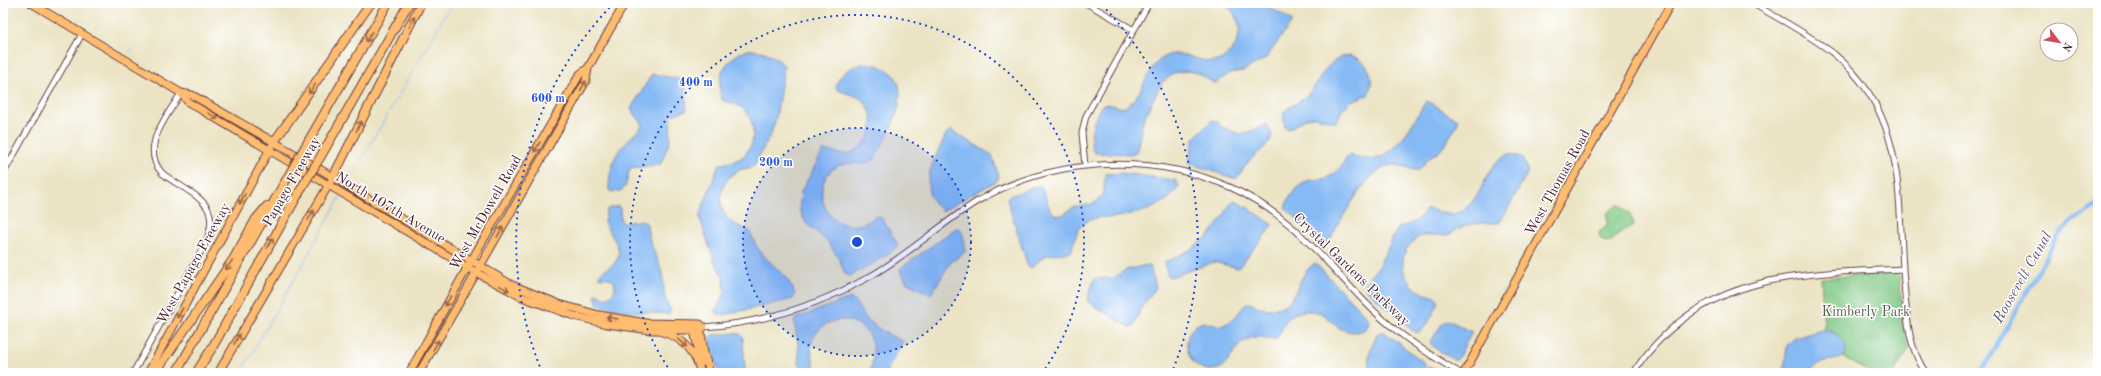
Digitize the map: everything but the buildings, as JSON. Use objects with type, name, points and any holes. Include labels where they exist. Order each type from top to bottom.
[{"type":"highway","points":[[274,142],[371,3]]},
{"type":"highway","name":"Papago Freeway","points":[[176,373],[388,3]]},
{"type":"highway","name":"Papago Freeway","points":[[196,373],[212,348],[304,184],[409,3]]},
{"type":"highway","points":[[333,177],[421,3]]},
{"type":"highway","points":[[155,373],[234,258],[256,219],[282,187]]},
{"type":"main road","name":"North 107th Avenue","points":[[31,3],[181,93],[192,95],[342,182],[408,222],[469,264]]},
{"type":"main road","name":"West McDowell Road","points":[[419,373],[586,81],[588,68],[625,3]]},
{"type":"main road","name":"West Thomas Road","points":[[1464,373],[1671,3]]},
{"type":"main road","name":"West McDowell Road","points":[[409,373],[469,264],[580,74],[588,68]]},
{"type":"main road","name":"North 107th Avenue","points":[[181,93],[188,102],[336,190],[469,264],[509,291],[549,307],[591,320],[634,325],[698,327]]},
{"type":"main road","name":"West Papago Freeway","points":[[148,373],[274,142]]},
{"type":"main road","points":[[218,373],[333,177]]},
{"type":"main road","points":[[368,207],[372,206],[402,223],[408,222]]},
{"type":"main road","points":[[404,229],[409,228],[424,236],[431,237]]},
{"type":"main road","name":"North 107th Avenue","points":[[634,325],[650,330],[698,327]]},
{"type":"main road","points":[[698,327],[703,373]]},
{"type":"main road","points":[[698,327],[710,373]]},
{"type":"main road","points":[[650,330],[671,335],[686,345],[693,354],[703,373]]},
{"type":"street","points":[[1086,3],[1134,30]]},
{"type":"street","points":[[1085,166],[1082,133],[1086,116],[1149,3]]},
{"type":"street","points":[[1752,3],[1834,55],[1859,80],[1878,108],[1890,137],[1897,168],[1903,269],[1910,338],[1921,366],[1926,373]]},
{"type":"street","points":[[3,174],[82,34]]},
{"type":"street","points":[[133,373],[204,244],[210,230],[210,214],[205,204],[197,195],[162,174],[153,156],[157,134],[181,93]]},
{"type":"street","name":"Crystal Gardens Parkway","points":[[698,327],[729,325],[781,314],[796,310],[826,298],[871,276],[954,217],[995,192],[1039,175],[1085,166],[1129,164],[1185,172],[1232,188],[1257,201],[1291,225],[1313,245],[1364,301],[1400,333],[1428,354],[1460,373]]},
{"type":"street","points":[[1634,373],[1651,349],[1674,327],[1702,306],[1727,292],[1760,282],[1786,277],[1903,269]]},
{"type":"green space","points":[[1618,204],[1629,213],[1634,225],[1616,236],[1612,241],[1606,242],[1600,238],[1599,232],[1607,226],[1607,213]]},
{"type":"green space","name":"Kimberly Park","points":[[1897,273],[1900,277],[1903,326],[1908,349],[1894,373],[1872,373],[1843,357],[1845,355],[1835,333],[1824,329],[1821,278]]},
{"type":"water","points":[[1222,3],[1262,3],[1290,19],[1292,22],[1266,58],[1243,71],[1230,73],[1215,84],[1198,73],[1187,71],[1175,73],[1162,82],[1144,118],[1136,153],[1094,153],[1091,141],[1092,128],[1102,105],[1107,104],[1123,108],[1130,103],[1136,97],[1152,68],[1157,62],[1164,57],[1173,54],[1182,54],[1199,60],[1208,61],[1217,61],[1226,57],[1237,41],[1239,28],[1238,21],[1232,10]]},
{"type":"water","points":[[748,50],[768,54],[777,59],[784,66],[776,118],[771,134],[754,166],[737,171],[726,181],[721,195],[722,209],[725,216],[732,223],[749,231],[756,246],[785,276],[793,288],[795,295],[793,299],[724,315],[718,314],[715,311],[725,293],[724,279],[714,260],[700,219],[700,214],[720,164],[741,158],[750,147],[753,133],[747,113],[737,105],[722,100],[720,92],[721,76],[728,63],[740,53]]},
{"type":"water","points":[[1350,55],[1357,58],[1369,70],[1371,82],[1368,95],[1351,101],[1342,110],[1336,122],[1316,117],[1306,118],[1289,129],[1285,127],[1283,112],[1310,92],[1328,67],[1341,58]]},
{"type":"water","points":[[866,63],[884,68],[895,77],[900,89],[899,102],[895,117],[874,160],[864,163],[843,164],[833,169],[826,177],[822,187],[822,197],[830,215],[847,225],[858,225],[877,216],[881,217],[898,245],[883,258],[849,276],[845,274],[839,259],[827,241],[806,223],[799,209],[801,192],[823,151],[843,154],[850,153],[858,149],[869,137],[872,121],[871,113],[867,106],[858,97],[836,88],[837,83],[846,71]]},
{"type":"water","points":[[652,74],[685,80],[687,110],[671,115],[670,141],[660,165],[631,168],[624,188],[622,190],[611,192],[609,190],[610,178],[616,155],[625,143],[643,125],[631,109]]},
{"type":"water","points":[[1426,101],[1430,102],[1459,121],[1444,146],[1439,152],[1431,156],[1419,170],[1392,165],[1383,168],[1373,175],[1364,185],[1348,209],[1329,241],[1325,243],[1285,208],[1291,195],[1301,185],[1310,180],[1323,179],[1331,176],[1343,164],[1347,156],[1375,159],[1383,156],[1391,150],[1405,135]]},
{"type":"water","points":[[1212,120],[1218,122],[1221,127],[1240,134],[1249,132],[1267,124],[1272,135],[1269,143],[1249,161],[1236,179],[1191,164],[1189,161],[1194,138]]},
{"type":"water","points":[[950,130],[992,155],[999,177],[997,181],[942,211],[934,202],[929,193],[928,183],[929,174],[933,164],[946,134]]},
{"type":"water","points":[[1510,154],[1521,157],[1528,169],[1526,176],[1501,221],[1498,223],[1466,225],[1448,235],[1424,235],[1416,239],[1408,247],[1404,256],[1403,265],[1409,282],[1416,289],[1425,294],[1435,296],[1438,301],[1433,314],[1425,326],[1419,333],[1413,331],[1364,287],[1364,284],[1378,267],[1398,228],[1415,222],[1427,209],[1450,214],[1464,210],[1472,202],[1495,164],[1502,157]]},
{"type":"water","points":[[1121,173],[1175,180],[1179,186],[1174,194],[1167,200],[1151,209],[1124,216],[1095,218],[1087,221],[1078,230],[1071,252],[1046,255],[1031,268],[1028,267],[1007,199],[1010,196],[1040,185],[1050,209],[1059,216],[1075,207],[1094,203],[1100,199],[1103,193],[1106,174]]},
{"type":"water","points":[[1234,200],[1273,225],[1238,268],[1214,262],[1171,277],[1168,276],[1164,263],[1190,250],[1209,236]]},
{"type":"water","points":[[618,206],[620,208],[621,221],[623,223],[642,220],[647,224],[649,238],[663,278],[664,294],[671,310],[669,314],[627,311],[598,305],[595,296],[597,294],[603,297],[609,297],[615,289],[613,280],[608,278],[600,278],[599,276],[613,264],[619,254],[616,243],[604,222],[607,209]]},
{"type":"water","points":[[956,228],[961,229],[965,252],[951,262],[931,294],[907,283],[900,270],[901,268]]},
{"type":"water","points":[[1315,263],[1368,318],[1368,325],[1364,330],[1353,332],[1341,329],[1321,313],[1302,311],[1289,317],[1276,339],[1257,337],[1244,341],[1227,362],[1217,369],[1210,370],[1201,368],[1194,363],[1187,348],[1187,340],[1190,332],[1195,326],[1204,322],[1212,325],[1219,325],[1230,322],[1247,303],[1268,309],[1279,307],[1287,303],[1292,298],[1303,276]]},
{"type":"water","points":[[1147,265],[1150,266],[1156,288],[1142,306],[1134,326],[1129,327],[1087,301],[1094,279],[1113,278],[1126,270]]},
{"type":"water","points":[[850,298],[855,301],[863,315],[874,325],[903,341],[886,373],[870,373],[873,347],[868,334],[862,327],[846,320],[838,320],[821,328],[812,340],[811,351],[814,365],[813,373],[800,373],[798,343],[794,322],[797,318]]},
{"type":"water","points":[[1448,320],[1472,332],[1457,360],[1454,360],[1436,349],[1430,343],[1442,324]]},
{"type":"water","points":[[1825,329],[1841,338],[1845,345],[1845,355],[1840,358],[1818,364],[1811,373],[1784,373],[1787,345],[1795,338]]},
{"type":"water","points":[[1383,331],[1426,364],[1421,373],[1371,371],[1368,362],[1370,352],[1378,333]]},
{"type":"water","points":[[740,334],[743,337],[745,373],[720,373],[715,362],[710,338],[712,335]]},
{"type":"water","points":[[1428,367],[1433,367],[1442,373],[1423,373]]},
{"type":"waterway","points":[[348,183],[452,3]]},
{"type":"waterway","points":[[130,52],[133,48]]},
{"type":"waterway","points":[[241,373],[341,196]]},
{"type":"waterway","name":"Roosevelt Canal","points":[[1981,373],[2058,236],[2070,223],[2098,205]]}]
